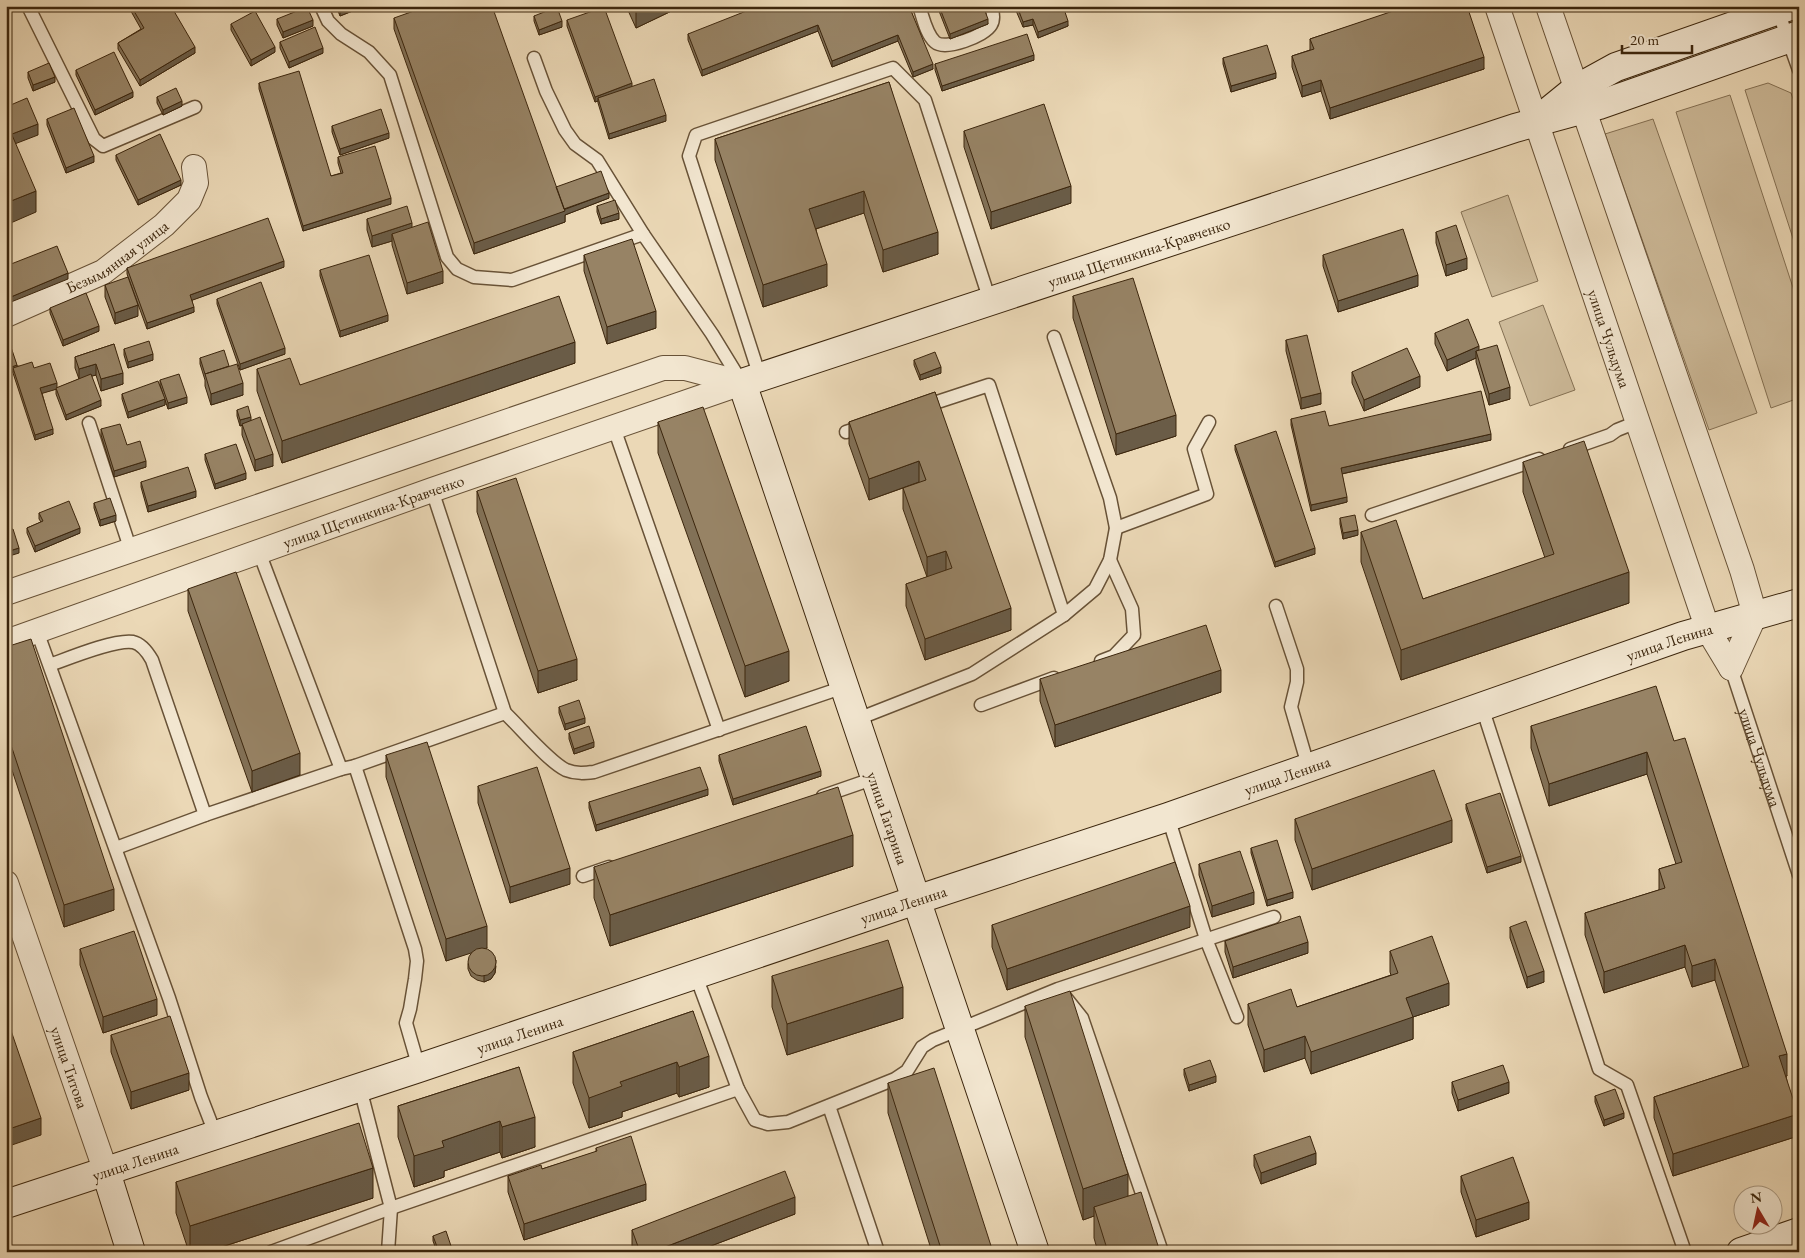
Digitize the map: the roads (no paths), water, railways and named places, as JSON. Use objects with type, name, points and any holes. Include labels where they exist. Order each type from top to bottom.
[{"type":"street","name":"улица Чульдума","points":[[1497,6],[1708,630],[1731,668]]},
{"type":"street","points":[[1548,6],[1742,570],[1755,616],[1731,668]]},
{"type":"street","name":"улица Щетинкина-Кравченко","points":[[6,642],[432,490],[751,380],[1535,122],[1580,99],[1616,67],[1784,8]]},
{"type":"street","name":"улица Щетинкина-Кравченко","points":[[1580,99],[1599,105],[1793,37]]},
{"type":"street","name":"Безымянная улица","points":[[6,315],[104,272],[164,225],[189,200],[196,183],[194,167]]},
{"type":"street","points":[[6,593],[663,368],[685,368],[751,380]]},
{"type":"street","name":"улица Гагарина","points":[[751,380],[844,687],[1035,1252]]},
{"type":"street","name":"улица Ленина","points":[[6,1204],[216,1136],[1168,817],[1683,636],[1799,603]]},
{"type":"street","name":"улица Титова","points":[[6,883],[13,923],[106,1172],[131,1252]]},
{"type":"street","points":[[1741,1252],[1799,1232]]},
{"type":"lane","points":[[28,6],[94,139],[103,146],[195,106]]},
{"type":"lane","points":[[321,6],[328,21],[341,34],[369,52],[390,75],[448,256],[457,269],[474,277],[512,280],[643,234]]},
{"type":"lane","points":[[919,6],[931,36],[936,43],[952,46],[984,32],[991,26],[993,19],[991,6]]},
{"type":"lane","points":[[1784,8],[1793,37],[1799,70]]},
{"type":"lane","points":[[534,58],[546,91],[565,130],[575,144],[597,160],[643,234],[712,334],[751,380]]},
{"type":"lane","points":[[751,380],[689,156],[696,135],[893,68],[925,100],[990,301]]},
{"type":"lane","points":[[855,720],[972,674],[1064,615],[1095,589],[1110,560],[1116,528],[1110,498],[1054,337]]},
{"type":"lane","points":[[908,411],[989,385],[1064,615]]},
{"type":"lane","points":[[1116,528],[1207,494],[1194,450],[1209,422]]},
{"type":"lane","points":[[1372,516],[1610,435],[1637,422]]},
{"type":"lane","points":[[89,423],[131,550]]},
{"type":"lane","points":[[846,432],[873,423]]},
{"type":"lane","points":[[614,428],[719,730]]},
{"type":"lane","points":[[432,490],[505,712],[554,762],[567,770],[581,773],[594,772],[844,687]]},
{"type":"lane","points":[[260,552],[340,769]]},
{"type":"lane","points":[[1088,666],[1114,656],[1134,635],[1132,609],[1110,560]]},
{"type":"lane","points":[[1276,606],[1297,669],[1297,682],[1291,707],[1309,769]]},
{"type":"lane","points":[[37,632],[116,848],[169,998],[200,1097],[216,1136]]},
{"type":"lane","points":[[50,665],[120,642],[135,642],[146,650],[152,660],[205,815]]},
{"type":"lane","name":"улица Чульдума","points":[[1731,668],[1799,875]]},
{"type":"lane","points":[[981,705],[1070,672]]},
{"type":"lane","points":[[1482,707],[1599,1069],[1627,1085],[1685,1252]]},
{"type":"lane","points":[[116,848],[205,815],[340,769],[355,766],[505,712]]},
{"type":"lane","points":[[355,766],[415,949],[417,961],[415,979],[406,1023],[420,1068]]},
{"type":"lane","points":[[808,800],[875,778]]},
{"type":"lane","points":[[1168,817],[1206,939],[1237,1017]]},
{"type":"lane","points":[[583,876],[621,863]]},
{"type":"lane","points":[[696,976],[738,1089],[755,1120],[768,1124],[788,1122],[895,1079],[907,1071],[922,1047],[933,1040],[1058,989],[1274,917]]},
{"type":"lane","points":[[1058,989],[1082,1018],[1162,1252]]},
{"type":"lane","points":[[360,1088],[391,1208],[388,1252]]},
{"type":"lane","points":[[271,1252],[391,1208],[738,1089]]},
{"type":"lane","points":[[828,1106],[878,1252]]}]
